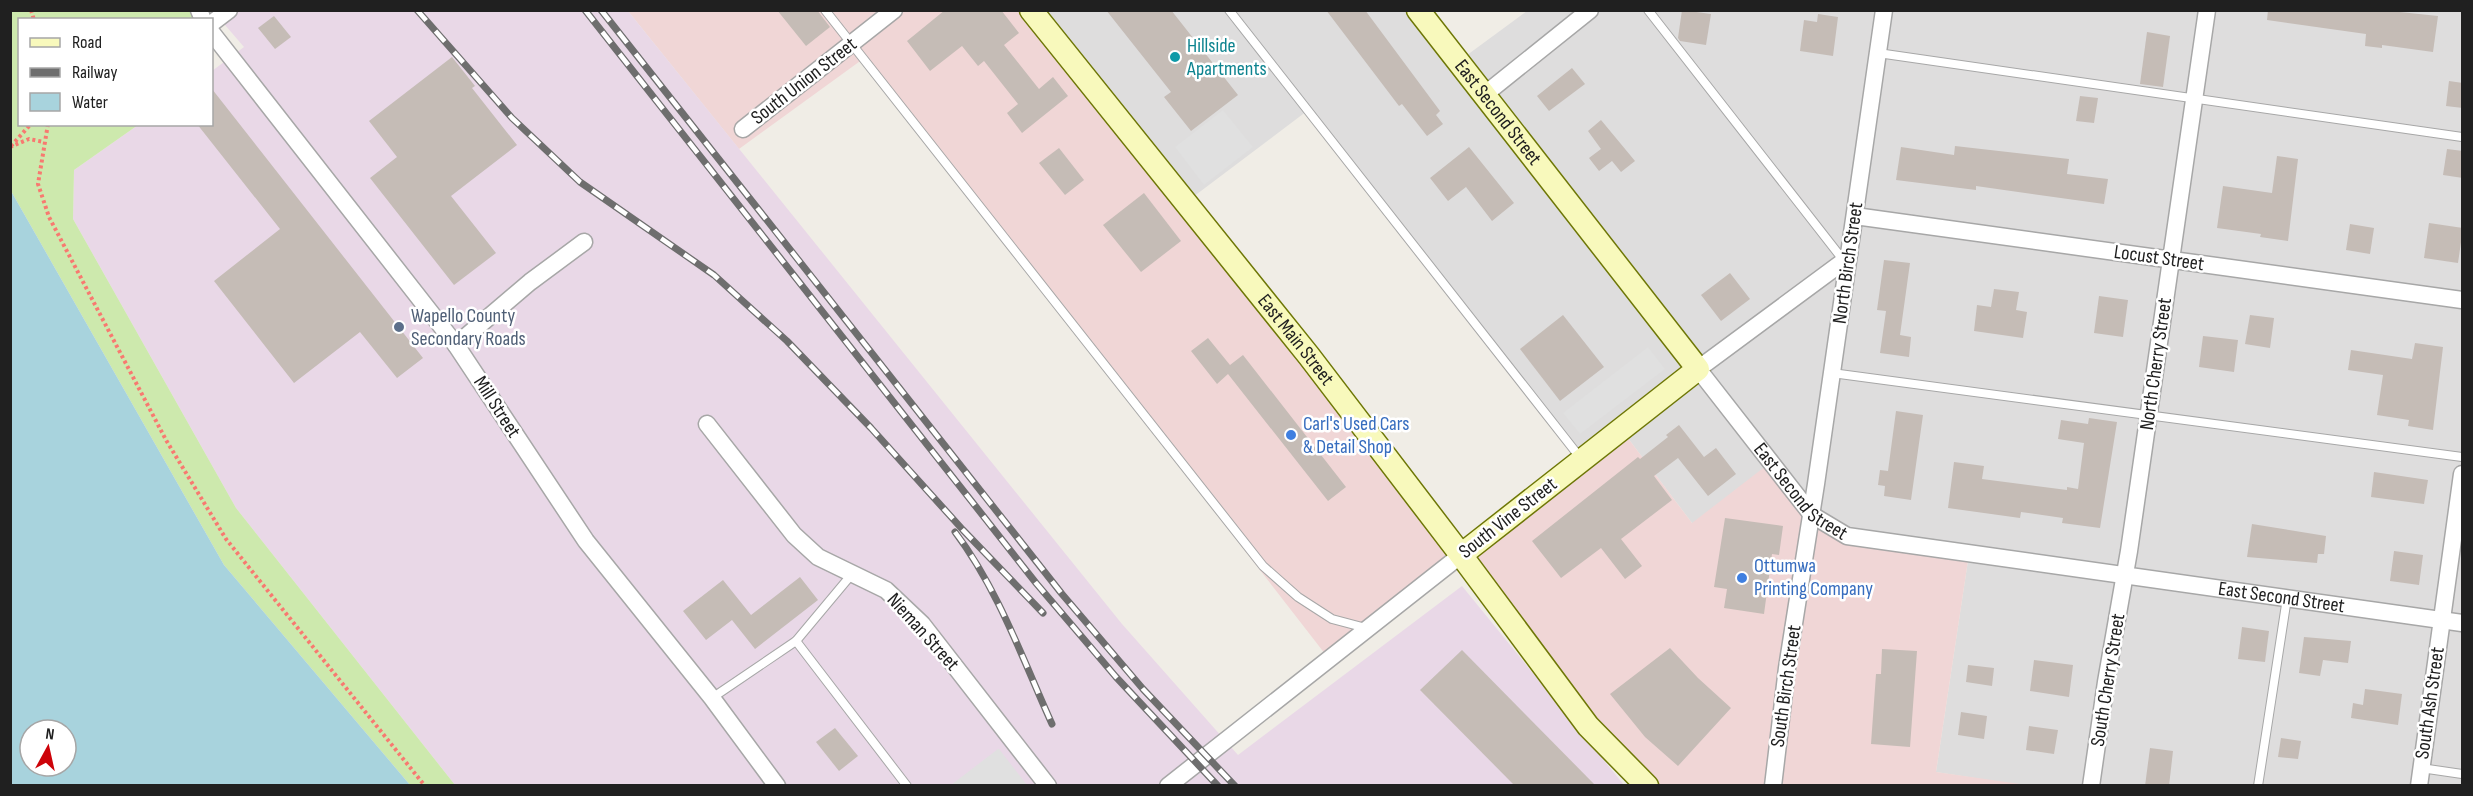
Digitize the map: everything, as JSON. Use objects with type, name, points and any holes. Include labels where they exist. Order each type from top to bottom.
[{"type":"main road","name":"East Main Street","points":[[1031,10],[1309,356],[1461,555],[1587,726],[1647,786]]},
{"type":"main road","name":"East Second Street","points":[[1418,10],[1698,369]]},
{"type":"main road","name":"South Vine Street","points":[[1461,555],[1698,369]]},
{"type":"street","points":[[213,23],[229,10]]},
{"type":"street","name":"South Union Street","points":[[743,129],[894,10]]},
{"type":"street","points":[[1484,95],[1590,10]]},
{"type":"street","name":"North Birch Street","points":[[1812,515],[1884,10]]},
{"type":"street","name":"North Cherry Street","points":[[2126,574],[2207,10]]},
{"type":"street","name":"Mill Street","points":[[213,34],[456,345],[586,542],[712,698],[777,786]]},
{"type":"street","name":"Locust Street","points":[[1855,216],[2463,300]]},
{"type":"street","points":[[456,345],[530,282],[584,242]]},
{"type":"street","name":"South Vine Street","points":[[1698,369],[1847,257]]},
{"type":"street","name":"East Second Street","points":[[1698,369],[1812,515],[1847,536],[2463,623]]},
{"type":"street","name":"Nieman Street","points":[[706,424],[794,535],[818,557],[886,590],[922,624],[1048,786]]},
{"type":"street","name":"South Ash Street","points":[[2419,786],[2463,474]]},
{"type":"street","name":"South Birch Street","points":[[1773,786],[1788,668],[1812,515]]},
{"type":"street","name":"South Vine Street","points":[[1168,786],[1461,555]]},
{"type":"street","name":"South Cherry Street","points":[[2091,786],[2106,682],[2126,574]]},
{"type":"lane","points":[[825,10],[1263,566],[1298,597],[1332,619],[1367,629]]},
{"type":"lane","points":[[1229,10],[1582,460]]},
{"type":"lane","points":[[1648,10],[1847,257]]},
{"type":"lane","points":[[1878,53],[2463,137]]},
{"type":"lane","points":[[1832,373],[2463,457]]},
{"type":"lane","points":[[712,698],[796,641],[852,574]]},
{"type":"lane","points":[[2258,786],[2287,598]]},
{"type":"lane","points":[[796,641],[907,786]]},
{"type":"lane","points":[[2421,768],[2463,774]]},
{"type":"path","points":[[10,147],[29,126]]},
{"type":"path","points":[[48,126],[38,184],[49,217],[166,440],[226,539],[425,786]]},
{"type":"path","points":[[10,147],[29,139],[44,142]]},
{"type":"shaded area","points":[[215,11],[628,11],[1122,624],[1238,755],[1462,586],[1624,785],[455,785],[236,508],[73,219],[74,170],[137,126],[213,126],[213,70],[244,47]]},
{"type":"shaded area","points":[[628,11],[1031,11],[1461,555],[1329,659],[863,59],[739,149]]},
{"type":"shaded area","points":[[1031,11],[1418,11],[1459,61],[1527,11],[2462,11],[2462,785],[2027,786],[1936,772],[1969,554],[1692,523],[1621,429],[1582,460],[1307,111],[1185,203]]},
{"type":"shaded area","points":[[1223,110],[1253,147],[1204,185],[1175,147]]},
{"type":"shaded area","points":[[1648,347],[1665,369],[1580,434],[1563,413]]},
{"type":"shaded area","points":[[1621,429],[1692,523],[1771,462],[1812,515],[1847,536],[1969,554],[1936,772],[2027,785],[1647,785],[1461,555]]},
{"type":"shaded area","points":[[998,749],[1027,785],[951,785]]},
{"type":"green space","points":[[10,11],[199,11],[202,18],[18,18],[18,126],[137,126],[74,170],[73,219],[236,508],[455,785],[410,785],[224,565],[11,191]]},
{"type":"water","points":[[11,191],[224,565],[410,785],[11,785]]},
{"type":"building","points":[[777,10],[817,10],[830,27],[806,46]]},
{"type":"building","points":[[945,10],[1001,10],[1019,33],[1004,45],[1039,89],[1053,77],[1068,96],[1022,133],[1007,113],[1018,104],[984,61],[978,66],[962,46],[930,71],[907,41]]},
{"type":"building","name":"Hillside Apartments","points":[[1106,10],[1171,10],[1238,95],[1191,131],[1164,97],[1171,92]]},
{"type":"building","points":[[1326,10],[1365,10],[1440,111],[1436,115],[1443,124],[1427,136],[1402,104],[1399,106]]},
{"type":"building","points":[[1682,10],[1711,14],[1706,45],[1680,41],[1678,38]]},
{"type":"building","points":[[2268,10],[2381,10],[2438,16],[2433,52],[2382,45],[2382,48],[2365,46],[2366,34],[2267,20]]},
{"type":"building","points":[[1818,14],[1838,17],[1833,56],[1800,51],[1804,20],[1817,22]]},
{"type":"building","points":[[274,16],[291,37],[275,49],[258,28]]},
{"type":"building","points":[[2147,32],[2170,36],[2163,87],[2140,84]]},
{"type":"building","points":[[452,57],[475,86],[472,88],[517,145],[451,196],[496,253],[454,285],[370,178],[397,157],[369,121]]},
{"type":"building","points":[[1572,68],[1585,84],[1549,111],[1537,96]]},
{"type":"building","points":[[2449,81],[2463,83],[2463,108],[2446,106]]},
{"type":"building","points":[[213,90],[423,358],[397,378],[360,332],[294,383],[214,281],[280,229],[199,126],[213,126]]},
{"type":"building","points":[[2080,96],[2098,98],[2094,123],[2076,121]]},
{"type":"building","points":[[1601,120],[1635,161],[1621,172],[1612,161],[1599,171],[1589,158],[1601,149],[1588,131]]},
{"type":"building","points":[[1955,146],[2069,159],[2067,174],[2108,179],[2104,204],[1976,186],[1976,190],[1896,180],[1901,147],[1954,155]]},
{"type":"building","points":[[1469,147],[1514,203],[1492,221],[1466,187],[1448,201],[1430,178]]},
{"type":"building","points":[[1059,148],[1084,180],[1065,195],[1039,163]]},
{"type":"building","points":[[2447,149],[2463,151],[2463,178],[2443,175]]},
{"type":"building","points":[[2277,156],[2298,159],[2288,241],[2260,237],[2261,234],[2217,228],[2223,186],[2272,193]]},
{"type":"building","points":[[1144,193],[1181,241],[1141,272],[1103,225]]},
{"type":"building","points":[[2429,223],[2463,228],[2458,263],[2424,258]]},
{"type":"building","points":[[2350,224],[2374,228],[2370,254],[2346,250]]},
{"type":"building","points":[[1884,260],[1910,263],[1900,335],[1911,337],[1909,357],[1880,353],[1886,311],[1877,310]]},
{"type":"building","points":[[1730,273],[1750,299],[1721,321],[1701,295]]},
{"type":"building","points":[[1994,289],[2019,292],[2016,310],[2027,312],[2023,338],[1974,331],[1977,305],[1991,307]]},
{"type":"building","points":[[2099,296],[2128,300],[2123,337],[2094,333]]},
{"type":"building","points":[[1563,315],[1604,367],[1560,401],[1520,349]]},
{"type":"building","points":[[2250,315],[2274,318],[2270,348],[2245,344]]},
{"type":"building","points":[[2203,336],[2238,340],[2234,372],[2199,367]]},
{"type":"building","name":"Carl's Used Cars & Detail Shop","points":[[1208,338],[1230,365],[1243,355],[1346,487],[1328,501],[1228,374],[1217,384],[1191,351]]},
{"type":"building","points":[[2415,343],[2443,347],[2433,430],[2408,426],[2409,420],[2377,415],[2383,375],[2348,370],[2351,350],[2412,359]]},
{"type":"building","points":[[1896,411],[1923,415],[1911,500],[1884,496],[1885,486],[1878,485],[1880,470],[1888,471]]},
{"type":"building","points":[[2089,418],[2117,422],[2100,528],[2062,523],[2063,518],[2021,512],[2020,518],[1948,508],[1954,462],[1984,466],[1982,479],[2067,490],[2067,487],[2078,489],[2084,443],[2058,439],[2061,420],[2088,424]]},
{"type":"building","points":[[1679,425],[1704,457],[1716,448],[1736,474],[1708,496],[1678,458],[1654,476],[1672,500],[1621,539],[1642,566],[1625,579],[1601,548],[1561,578],[1532,541],[1638,457],[1640,459],[1668,437],[1666,435]]},
{"type":"building","points":[[2374,472],[2428,480],[2424,504],[2371,497]]},
{"type":"building","points":[[1725,518],[1783,526],[1779,555],[1772,554],[1764,614],[1724,608],[1727,589],[1714,587]]},
{"type":"building","points":[[2252,524],[2326,536],[2324,554],[2318,554],[2317,563],[2247,557]]},
{"type":"building","points":[[2394,551],[2423,555],[2419,585],[2390,581]]},
{"type":"building","points":[[800,577],[818,600],[755,649],[732,620],[706,640],[683,611],[723,580],[751,615]]},
{"type":"building","points":[[2242,627],[2269,631],[2265,662],[2238,659]]},
{"type":"building","points":[[2304,637],[2351,641],[2348,663],[2323,660],[2320,676],[2299,673]]},
{"type":"building","points":[[1670,648],[1731,708],[1678,766],[1645,737],[1610,694]]},
{"type":"building","points":[[1882,649],[1917,651],[1910,747],[1871,744],[1876,674],[1881,674]]},
{"type":"building","points":[[1462,650],[1596,786],[1515,786],[1420,690]]},
{"type":"building","points":[[2034,660],[2073,665],[2069,697],[2030,691]]},
{"type":"building","points":[[1968,665],[1994,668],[1992,686],[1966,682]]},
{"type":"building","points":[[2365,689],[2402,694],[2398,725],[2351,718],[2353,703],[2363,705]]},
{"type":"building","points":[[1961,712],[1987,716],[1984,739],[1958,735]]},
{"type":"building","points":[[2029,726],[2058,730],[2054,754],[2026,750]]},
{"type":"building","points":[[835,728],[858,756],[839,771],[816,742]]},
{"type":"building","points":[[2281,738],[2301,741],[2298,759],[2278,757]]},
{"type":"building","points":[[2150,748],[2173,751],[2169,786],[2145,786]]},
{"type":"railway","points":[[417,10],[512,118],[580,182],[714,275],[787,341],[1043,613]]},
{"type":"railway","points":[[585,10],[1036,583],[1116,677],[1218,786]]},
{"type":"railway","points":[[601,10],[1062,594],[1143,689],[1235,786]]},
{"type":"railway","points":[[955,532],[997,601],[1052,724]]},
{"type":"place","name":"Hillside Apartments","points":[[1175,57]]},
{"type":"place","name":"Wapello County Secondary Roads","points":[[399,327]]},
{"type":"place","name":"Carl's Used Cars & Detail Shop","points":[[1291,435]]},
{"type":"place","name":"Ottumwa Printing Company","points":[[1742,578]]}]
